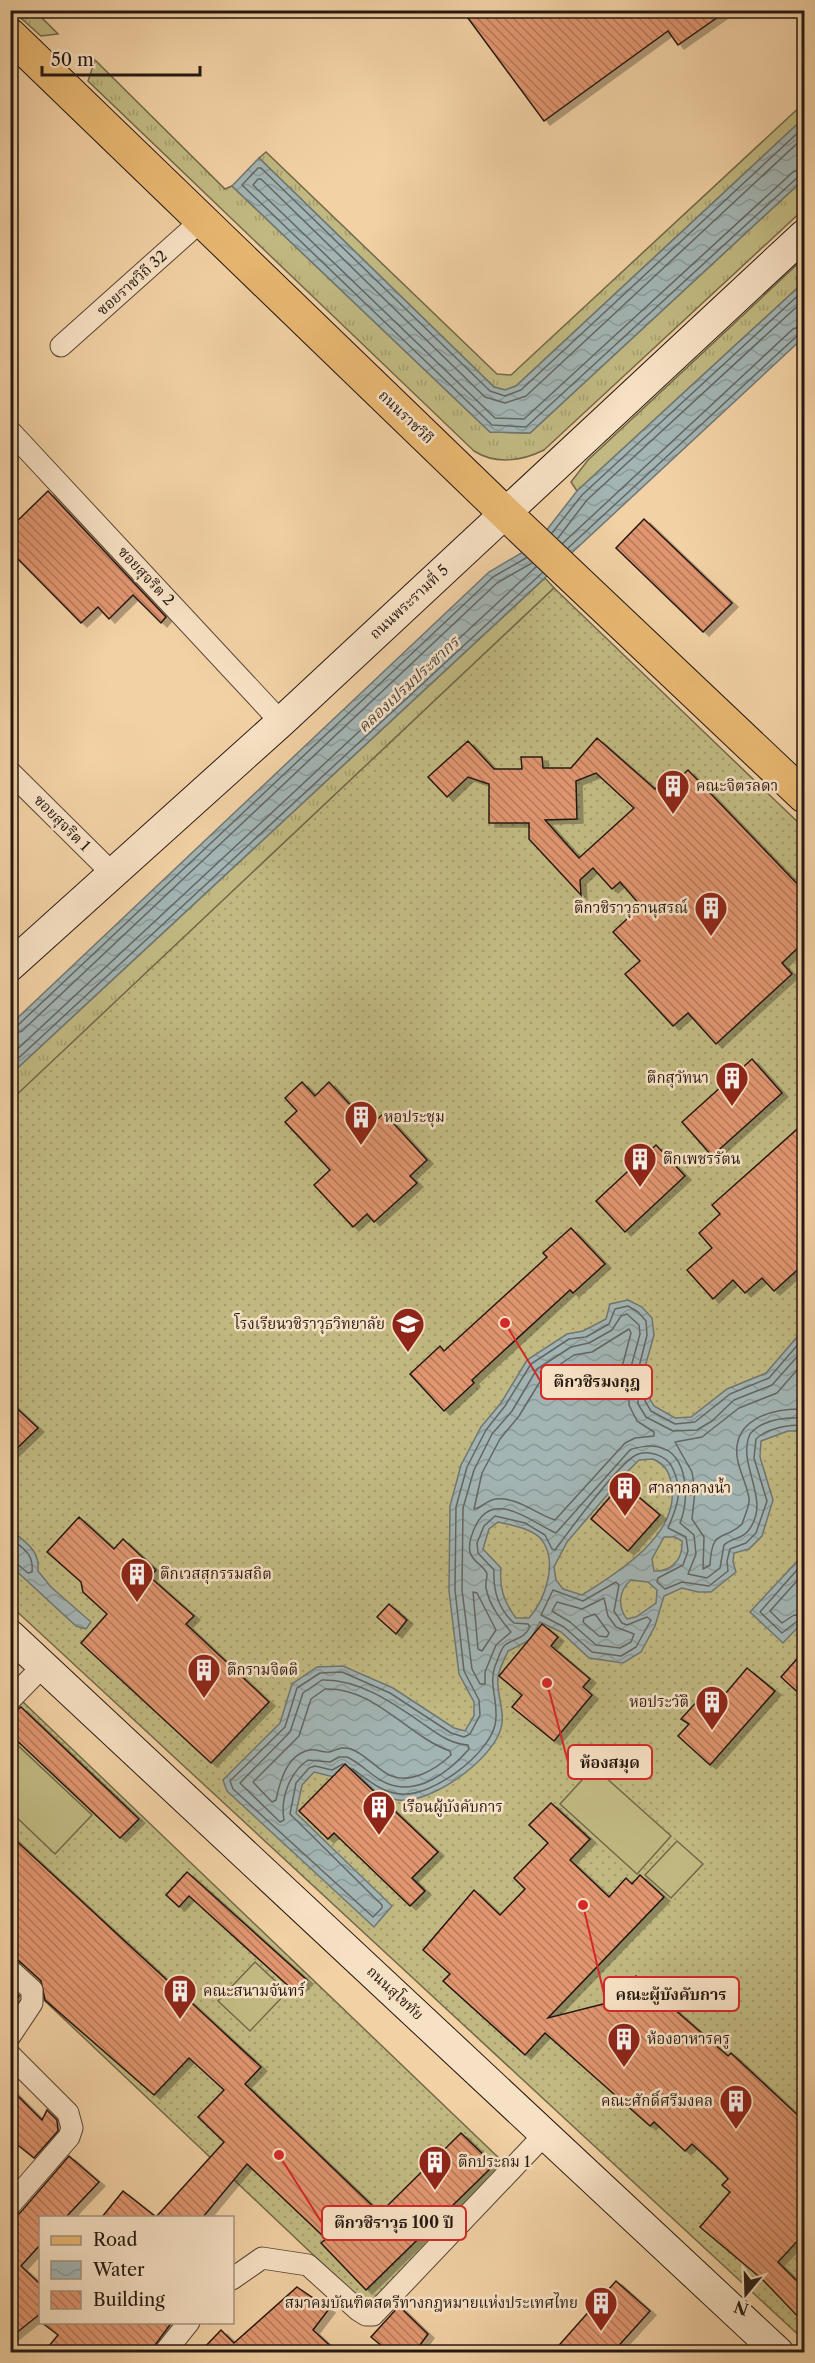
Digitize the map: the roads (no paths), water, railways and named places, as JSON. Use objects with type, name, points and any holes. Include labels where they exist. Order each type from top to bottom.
[{"type":"main road","name":"ถนนราชวิถี","points":[[10,35],[505,513],[567,569],[804,796]]},
{"type":"main road","name":"ถนนพระรามที่ 5","points":[[10,966],[281,722],[804,235]]},
{"type":"main road","name":"ถนนสุโขทัย","points":[[10,1635],[778,2352]]},
{"type":"street","name":"ซอยราชวิถี 32","points":[[61,346],[202,220]]},
{"type":"street","name":"ซอยสุจริต 2","points":[[10,431],[281,722]]},
{"type":"street","name":"ซอยสุจริต 1","points":[[10,772],[113,874]]},
{"type":"street","points":[[10,1700],[44,1666]]},
{"type":"street","points":[[10,1970],[32,1990],[33,2003],[10,2036]]},
{"type":"street","points":[[10,2055],[68,2113],[72,2128],[69,2137],[10,2205]]},
{"type":"street","points":[[234,2278],[262,2258],[308,2265],[358,2310],[366,2315],[373,2315],[545,2134]]},
{"type":"street","points":[[165,2352],[187,2324]]},
{"type":"water","points":[[804,118],[804,179],[530,433],[490,432],[232,186],[259,158],[494,387],[505,390],[516,386]]},
{"type":"water","name":"คลองเปรมประชากร","points":[[804,282],[804,337],[11,1074],[11,1024],[489,572],[535,545],[577,491]]},
{"type":"water","points":[[628,1300],[642,1307],[652,1318],[654,1335],[645,1367],[652,1387],[650,1399],[654,1406],[675,1418],[691,1417],[727,1389],[766,1373],[797,1337],[804,1316],[804,1431],[788,1431],[761,1441],[760,1457],[773,1500],[762,1536],[749,1549],[734,1553],[733,1562],[736,1572],[711,1592],[682,1588],[664,1596],[655,1626],[641,1652],[623,1663],[589,1658],[561,1632],[540,1622],[530,1640],[508,1651],[501,1667],[498,1688],[502,1723],[498,1736],[489,1750],[476,1763],[445,1787],[412,1799],[390,1799],[369,1789],[343,1770],[334,1777],[314,1772],[302,1785],[296,1813],[392,1906],[374,1927],[227,1791],[223,1780],[280,1723],[292,1684],[317,1667],[343,1666],[393,1688],[454,1728],[465,1731],[474,1716],[474,1702],[459,1674],[449,1591],[450,1506],[461,1465],[481,1427],[501,1403],[527,1360],[567,1334],[583,1331],[606,1319],[610,1304]],"holes":[[[653,1459],[662,1464],[669,1474],[672,1488],[671,1505],[665,1522],[642,1551],[612,1576],[582,1595],[563,1589],[556,1580],[554,1567],[567,1542],[639,1460]],[[498,1522],[521,1528],[537,1535],[546,1548],[549,1558],[548,1580],[545,1591],[529,1618],[516,1618],[505,1600],[501,1568],[483,1549],[489,1529]],[[664,1537],[675,1537],[682,1541],[681,1553],[671,1567],[654,1571],[652,1559]],[[631,1580],[648,1582],[657,1590],[656,1603],[636,1617],[627,1619],[621,1604],[622,1594]]]},
{"type":"water","points":[[11,1530],[34,1552],[38,1571],[51,1587],[91,1622],[86,1629],[76,1626],[11,1566]]},
{"type":"water","points":[[802,1556],[804,1558],[804,1633],[798,1627],[783,1643],[750,1612]]},
{"type":"place","name":"คณะจิตรลดา","points":[[673,815]]},
{"type":"place","name":"ตึกวชิราวุธานุสรณ์","points":[[711,937]]},
{"type":"place","name":"ตึกสุวัทนา","points":[[732,1107]]},
{"type":"place","name":"หอประชุม","points":[[361,1146]]},
{"type":"place","name":"ตึกเพชรรัตน","points":[[640,1188]]},
{"type":"place","name":"ตึกวชิรมงกุฎ","points":[[505,1323]]},
{"type":"place","name":"โรงเรียนวชิราวุธวิทยาลัย","points":[[408,1353]]},
{"type":"place","name":"ศาลากลางน้ำ","points":[[625,1517]]},
{"type":"place","name":"ตึกเวสสุกรรมสถิต","points":[[137,1603]]},
{"type":"place","name":"ห้องสมุด","points":[[547,1683]]},
{"type":"place","name":"ตึกรามจิตติ","points":[[204,1699]]},
{"type":"place","name":"หอประวัติ","points":[[712,1731]]},
{"type":"place","name":"เรือนผู้บังคับการ","points":[[379,1836]]},
{"type":"place","name":"คณะผู้บังคับการ","points":[[583,1905]]},
{"type":"place","name":"คณะสนามจันทร์","points":[[180,2020]]},
{"type":"place","name":"ห้องอาหารครู","points":[[624,2068]]},
{"type":"place","name":"คณะศักดิ์ศรีมงคล","points":[[736,2130]]},
{"type":"place","name":"ตึกวชิราวุธ 100 ปี","points":[[279,2155]]},
{"type":"place","name":"ตึกประถม 1","points":[[435,2191]]},
{"type":"place","name":"สมาคมบัณฑิตสตรีทางกฎหมายแห่งประเทศไทย","points":[[601,2332]]}]
